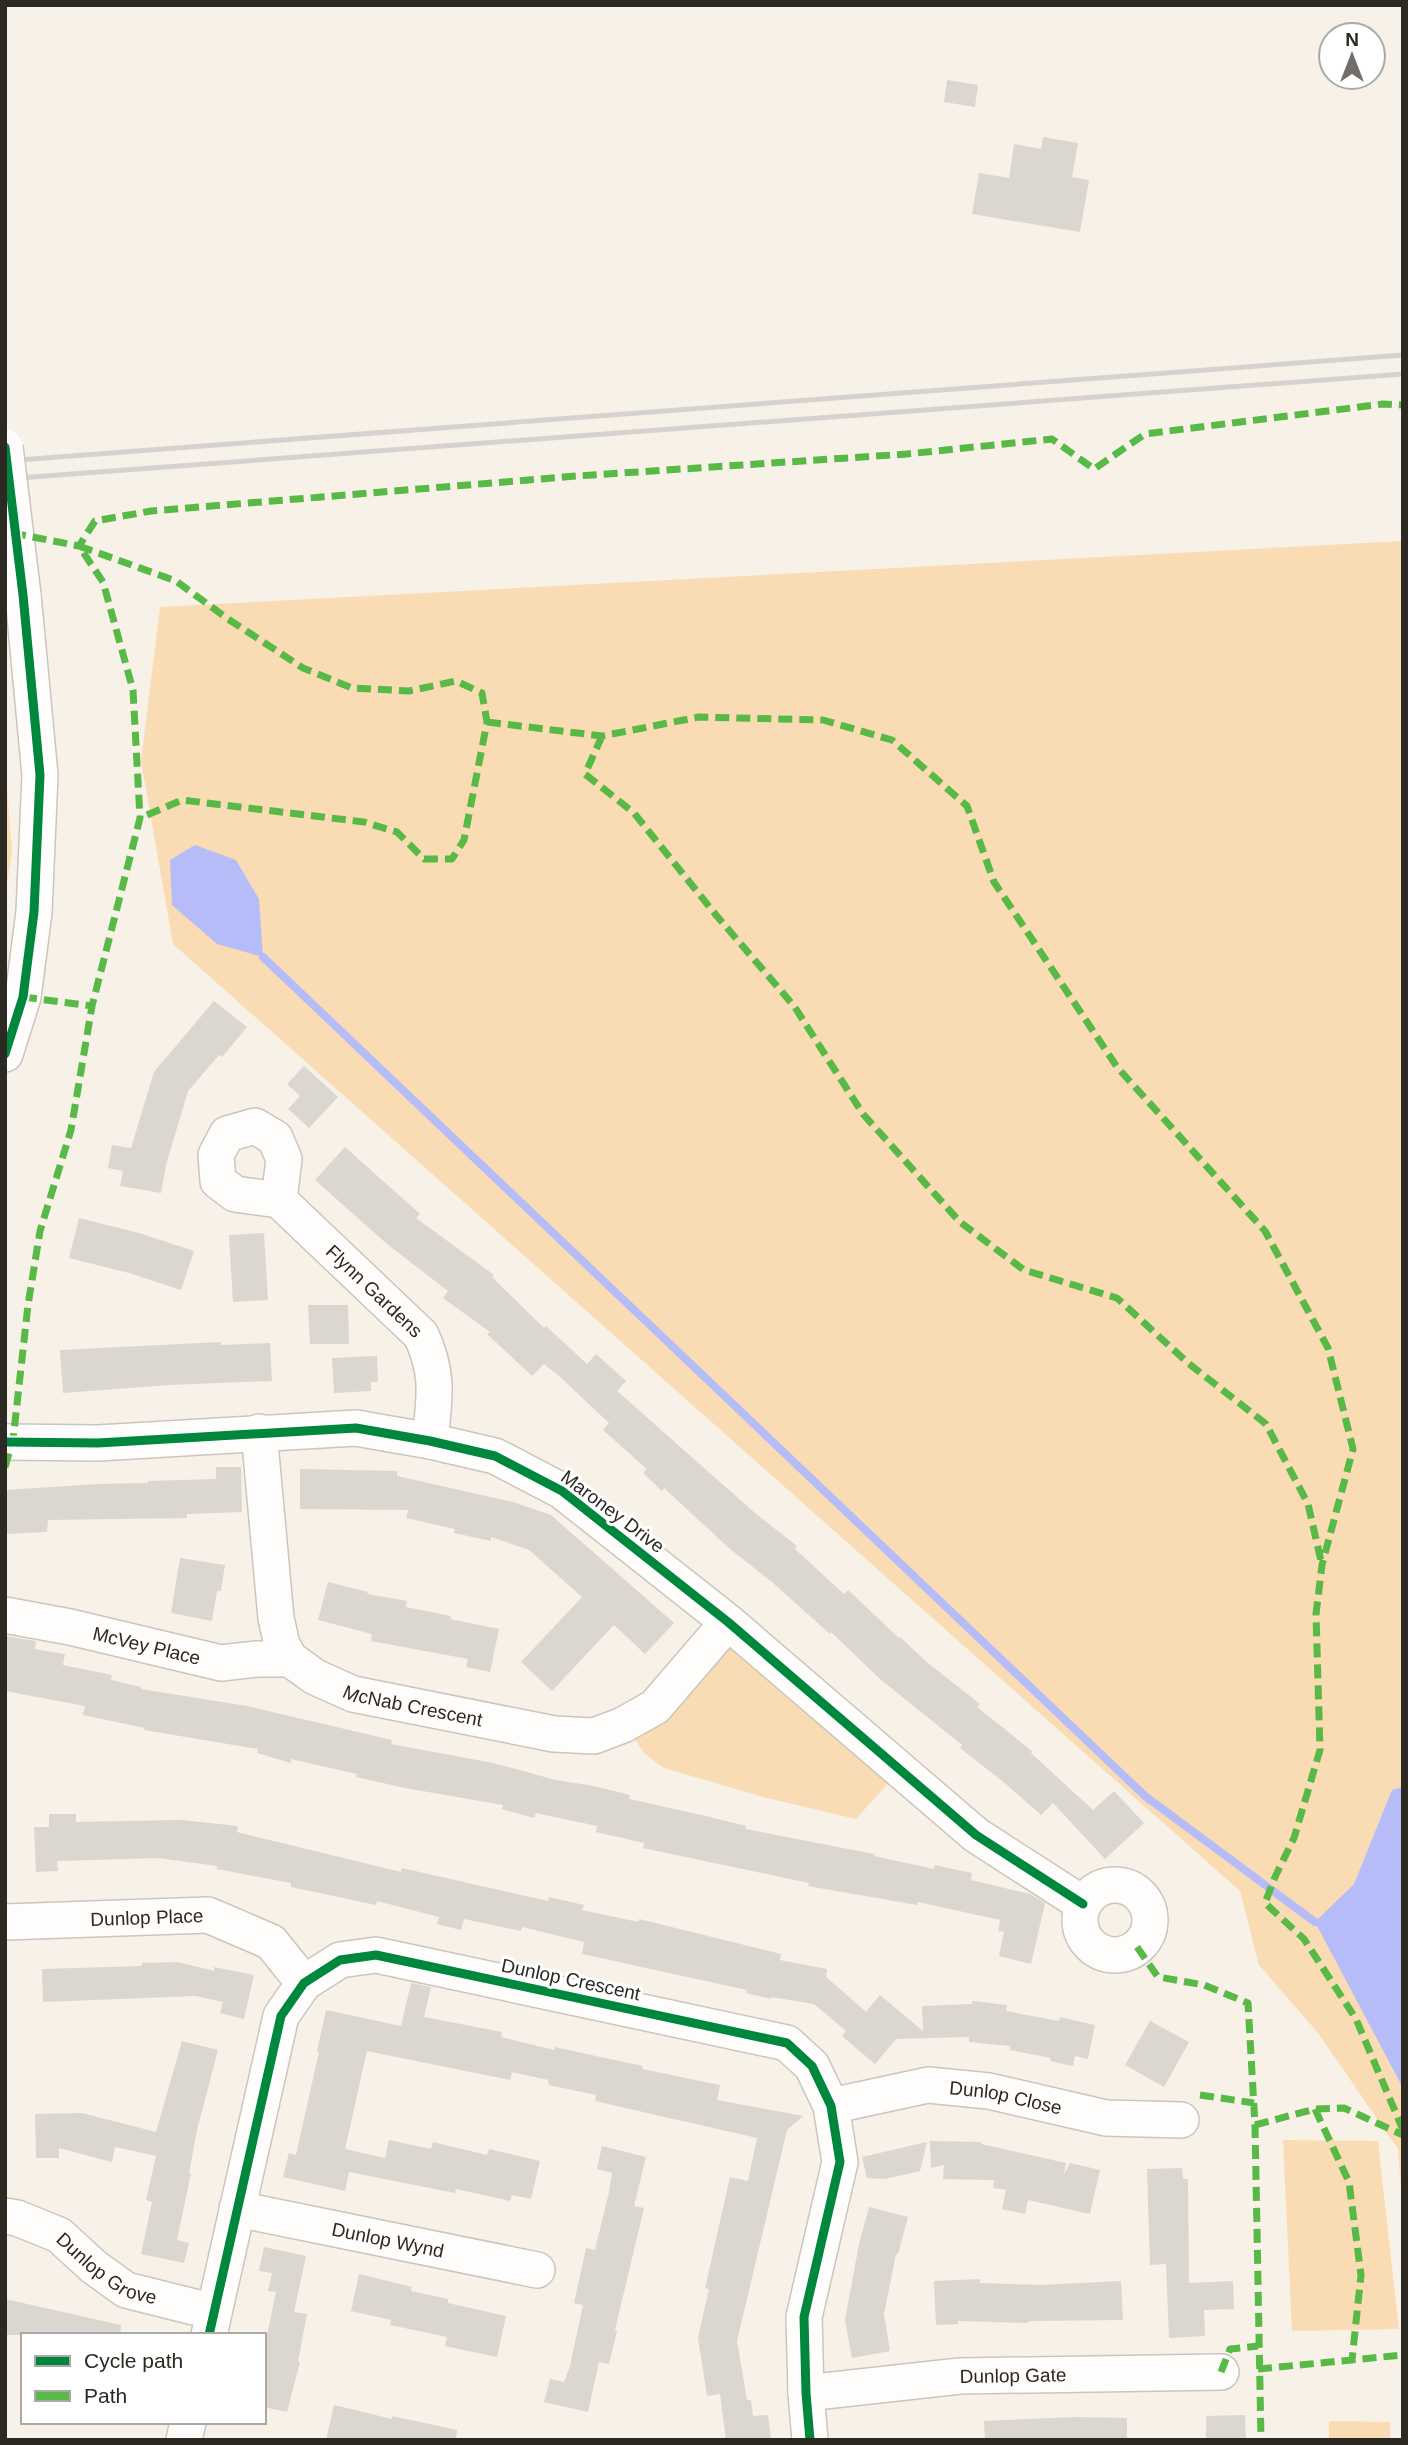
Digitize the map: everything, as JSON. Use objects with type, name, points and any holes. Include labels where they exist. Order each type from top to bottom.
[{"type":"street","points":[[5,447],[23,595],[40,775],[35,899],[23,997],[5,1054]]},
{"type":"street","name":"Flynn Gardens","points":[[279,1200],[422,1335],[432,1359],[435,1386],[430,1441]]},
{"type":"street","name":"Maroney Drive","points":[[8,1439],[98,1443],[356,1428],[495,1456],[562,1490],[728,1622],[976,1835],[1083,1904]]},
{"type":"street","points":[[259,1432],[276,1618],[282,1645],[290,1659]]},
{"type":"street","name":"McVey Place","points":[[5,1615],[221,1663],[290,1659]]},
{"type":"street","name":"McNab Crescent","points":[[290,1659],[315,1677],[353,1694],[554,1734],[594,1736],[624,1725],[655,1707],[728,1622]]},
{"type":"street","name":"Dunlop Place","points":[[5,1922],[208,1915],[271,1942],[304,1983]]},
{"type":"street","name":"Dunlop Crescent","points":[[211,2323],[281,2016],[304,1983],[340,1961],[376,1955],[787,2043],[812,2066],[831,2106],[840,2162],[804,2317],[810,2440]]},
{"type":"street","name":"Dunlop Close","points":[[831,2106],[928,2085],[989,2091],[1106,2118],[1181,2120]]},
{"type":"street","name":"Dunlop Wynd","points":[[237,2209],[537,2270]]},
{"type":"street","name":"Dunlop Grove","points":[[5,2216],[59,2235],[94,2267],[126,2290],[211,2323]]},
{"type":"street","name":"Dunlop Gate","points":[[806,2393],[960,2376],[1221,2372]]},
{"type":"shaded area","points":[[1403,541],[1403,2216],[1398,2149],[1318,2033],[1259,1965],[1240,1891],[173,944],[141,761],[160,607]]},
{"type":"shaded area","points":[[5,762],[12,851],[5,897]]},
{"type":"shaded area","points":[[728,1626],[898,1772],[856,1819],[767,1798],[664,1768],[645,1754],[627,1727]]},
{"type":"shaded area","points":[[1283,2140],[1378,2141],[1399,2329],[1292,2331]]},
{"type":"shaded area","points":[[1329,2421],[1390,2422],[1390,2440],[1329,2440]]},
{"type":"water","points":[[195,845],[236,860],[259,899],[263,957],[217,944],[172,905],[170,860]]},
{"type":"water","points":[[1403,1787],[1403,2088],[1315,1922],[1354,1884],[1392,1790]]},
{"type":"building","points":[[947,80],[978,85],[975,107],[944,102]]},
{"type":"building","points":[[1043,137],[1078,143],[1072,177],[1089,180],[1080,232],[972,214],[979,173],[1009,178],[1014,144],[1041,149]]},
{"type":"building","points":[[214,1001],[247,1027],[188,1091],[166,1165],[161,1193],[120,1186],[123,1171],[108,1168],[112,1145],[131,1148],[154,1072]]},
{"type":"building","points":[[304,1066],[338,1097],[309,1128],[288,1109],[300,1096],[287,1084]]},
{"type":"building","points":[[345,1147],[420,1214],[416,1218],[494,1275],[492,1277],[544,1328],[546,1326],[587,1364],[596,1354],[626,1381],[617,1391],[755,1513],[797,1546],[795,1549],[844,1594],[848,1590],[899,1638],[980,1704],[977,1707],[1032,1751],[1031,1753],[1093,1810],[1114,1791],[1144,1823],[1105,1859],[1053,1803],[1041,1815],[960,1748],[962,1745],[880,1679],[831,1632],[830,1634],[730,1549],[664,1488],[662,1491],[643,1473],[647,1469],[603,1430],[609,1423],[559,1376],[544,1364],[532,1376],[487,1334],[490,1332],[443,1298],[448,1291],[387,1244],[315,1180]]},
{"type":"building","points":[[79,1218],[139,1233],[194,1251],[181,1290],[69,1258]]},
{"type":"building","points":[[264,1233],[268,1300],[233,1302],[229,1235]]},
{"type":"building","points":[[308,1305],[348,1305],[349,1344],[310,1344]]},
{"type":"building","points":[[221,1342],[221,1345],[270,1343],[272,1381],[63,1393],[60,1350]]},
{"type":"building","points":[[377,1356],[378,1382],[371,1382],[371,1391],[334,1393],[332,1358]]},
{"type":"building","points":[[216,1467],[241,1467],[242,1512],[187,1514],[187,1518],[48,1520],[47,1532],[5,1534],[5,1490],[216,1479]]},
{"type":"building","points":[[300,1469],[397,1471],[397,1476],[513,1502],[551,1515],[674,1623],[645,1654],[614,1625],[552,1691],[521,1662],[582,1597],[529,1550],[491,1537],[491,1541],[454,1533],[455,1529],[406,1518],[408,1510],[300,1509]]},
{"type":"building","points":[[180,1558],[225,1565],[212,1621],[171,1613]]},
{"type":"building","points":[[328,1582],[368,1592],[367,1594],[407,1601],[406,1607],[499,1629],[490,1672],[466,1667],[468,1659],[371,1641],[372,1634],[318,1620]]},
{"type":"building","points":[[5,1636],[36,1641],[35,1649],[65,1654],[63,1665],[112,1675],[111,1680],[141,1689],[247,1706],[392,1740],[391,1744],[594,1786],[630,1795],[629,1799],[746,1826],[746,1829],[874,1854],[934,1869],[934,1865],[972,1873],[971,1880],[1030,1894],[1045,1903],[1031,1964],[999,1956],[1004,1932],[998,1931],[1000,1920],[918,1902],[917,1905],[808,1886],[809,1883],[643,1848],[644,1843],[596,1832],[597,1826],[536,1813],[534,1818],[502,1809],[503,1805],[405,1788],[291,1759],[291,1763],[257,1753],[258,1749],[144,1730],[145,1728],[83,1715],[85,1706],[5,1691]]},
{"type":"building","points":[[49,1814],[76,1814],[76,1822],[181,1820],[238,1826],[237,1832],[401,1872],[402,1868],[548,1901],[549,1897],[584,1905],[582,1910],[638,1922],[639,1919],[781,1954],[780,1960],[827,1969],[826,1977],[866,2012],[880,1995],[923,2031],[922,2006],[972,2004],[972,2001],[1007,2005],[1006,2011],[1059,2021],[1060,2017],[1095,2025],[1088,2059],[1075,2056],[1073,2066],[1050,2061],[1051,2058],[1010,2050],[1010,2046],[969,2042],[969,2037],[896,2039],[875,2064],[842,2036],[846,2031],[814,2004],[771,1999],[746,1993],[747,1990],[582,1954],[584,1942],[522,1927],[521,1931],[464,1919],[461,1930],[437,1924],[439,1917],[377,1901],[376,1905],[291,1887],[291,1883],[217,1869],[217,1866],[158,1858],[57,1861],[58,1871],[36,1872],[34,1827],[49,1827]]},
{"type":"building","points":[[178,1962],[214,1971],[214,1967],[254,1975],[244,2019],[220,2013],[223,2002],[196,1996],[43,2002],[42,1969],[142,1966],[142,1963]]},
{"type":"building","points":[[411,1983],[431,1987],[424,2017],[502,2032],[501,2037],[554,2050],[555,2047],[720,2085],[717,2100],[803,2116],[787,2130],[737,2341],[747,2400],[751,2400],[753,2416],[768,2415],[771,2440],[726,2440],[720,2394],[707,2396],[698,2338],[709,2289],[705,2288],[730,2177],[748,2181],[757,2138],[595,2101],[596,2095],[549,2085],[548,2080],[512,2072],[510,2080],[367,2051],[345,2149],[385,2158],[389,2140],[431,2149],[433,2142],[487,2155],[489,2149],[540,2161],[531,2199],[512,2195],[510,2201],[456,2189],[455,2193],[349,2172],[345,2191],[283,2177],[289,2153],[296,2155],[326,2010],[401,2026]]},
{"type":"building","points":[[1150,2021],[1189,2042],[1164,2087],[1125,2065]]},
{"type":"building","points":[[182,2041],[218,2050],[197,2130],[177,2240],[189,2243],[184,2263],[141,2254],[152,2202],[146,2200],[156,2156],[115,2147],[112,2162],[59,2148],[59,2158],[36,2158],[35,2114],[82,2113],[156,2132]]},
{"type":"building","points":[[930,2141],[981,2142],[1066,2163],[1064,2174],[1070,2163],[1100,2170],[1090,2214],[1028,2200],[1025,2214],[1002,2209],[1006,2190],[993,2188],[994,2180],[943,2179],[944,2165],[931,2168]]},
{"type":"building","points":[[927,2142],[920,2171],[885,2179],[867,2178],[862,2157]]},
{"type":"building","points":[[602,2146],[646,2157],[634,2206],[644,2208],[609,2364],[599,2362],[588,2412],[544,2402],[550,2379],[564,2382],[570,2366],[583,2305],[574,2303],[586,2248],[595,2250],[612,2173],[597,2169]]},
{"type":"building","points":[[1182,2168],[1183,2179],[1188,2179],[1189,2283],[1233,2281],[1234,2309],[1204,2310],[1205,2336],[1169,2338],[1166,2264],[1150,2265],[1147,2169]]},
{"type":"building","points":[[869,2207],[908,2217],[896,2254],[884,2314],[890,2351],[852,2358],[845,2320]]},
{"type":"building","points":[[264,2247],[306,2256],[294,2312],[307,2314],[298,2361],[300,2362],[287,2412],[266,2407],[266,2340],[276,2292],[268,2291],[272,2273],[259,2271]]},
{"type":"building","points":[[359,2274],[412,2287],[411,2291],[448,2299],[448,2303],[506,2316],[497,2357],[445,2346],[447,2337],[390,2325],[391,2320],[351,2311]]},
{"type":"building","points":[[980,2279],[980,2283],[1041,2285],[1121,2281],[1123,2320],[1028,2323],[958,2321],[958,2324],[936,2325],[934,2281]]},
{"type":"building","points":[[5,2299],[121,2325],[120,2333],[5,2335]]},
{"type":"building","points":[[334,2405],[392,2419],[392,2416],[457,2430],[456,2440],[326,2440]]},
{"type":"building","points":[[1245,2415],[1246,2440],[1206,2440],[1206,2416]]},
{"type":"building","points":[[1074,2417],[1127,2418],[1127,2440],[985,2440],[984,2421]]},
{"type":"waterway","points":[[263,957],[1145,1796],[1315,1922]]},
{"type":"railway","points":[[5,461],[1403,355]]},
{"type":"railway","points":[[5,479],[1403,374]]},
{"type":"marked path","points":[[12,533],[79,546],[95,521],[151,511],[577,476],[907,454],[1052,439],[1094,469],[1145,434],[1383,404],[1403,405]]},
{"type":"marked path","points":[[79,546],[176,581],[303,668],[352,688],[409,691],[456,681],[482,693],[487,722],[464,840],[452,859],[424,859],[397,832],[364,822],[182,800],[140,818]]},
{"type":"marked path","points":[[23,997],[92,1006],[140,818],[133,690],[103,582],[79,546]]},
{"type":"marked path","points":[[487,722],[602,736],[699,717],[823,720],[892,740],[967,806],[994,882],[1117,1067],[1265,1231],[1328,1348],[1353,1449],[1322,1565],[1316,1614],[1320,1750],[1294,1838],[1265,1903],[1304,1939],[1356,2019],[1403,2130]]},
{"type":"marked path","points":[[602,736],[585,774],[634,813],[794,1006],[863,1114],[960,1222],[1024,1270],[1117,1298],[1188,1363],[1266,1424],[1308,1504],[1321,1561]]},
{"type":"marked path","points":[[5,1467],[13,1440],[28,1305],[40,1231],[71,1130],[92,1006]]},
{"type":"marked path","points":[[1137,1947],[1158,1977],[1204,1985],[1248,2003],[1255,2125],[1261,2440]]},
{"type":"marked path","points":[[1200,2095],[1254,2103]]},
{"type":"marked path","points":[[1255,2125],[1315,2109],[1344,2108],[1403,2135]]},
{"type":"marked path","points":[[1315,2109],[1349,2182],[1361,2275],[1352,2360]]},
{"type":"marked path","points":[[1221,2372],[1230,2349],[1258,2346]]},
{"type":"marked path","points":[[1258,2369],[1403,2355]]},
{"type":"cycle path","points":[[5,447],[23,595],[40,775],[34,912],[23,997],[5,1054]]},
{"type":"cycle path","points":[[5,1442],[98,1443],[356,1428],[495,1456],[562,1491],[728,1622],[976,1835],[1083,1904]]},
{"type":"cycle path","points":[[209,2333],[281,2016],[304,1983],[340,1960],[376,1955],[787,2043],[812,2066],[831,2106],[840,2162],[804,2317],[810,2440]]}]
